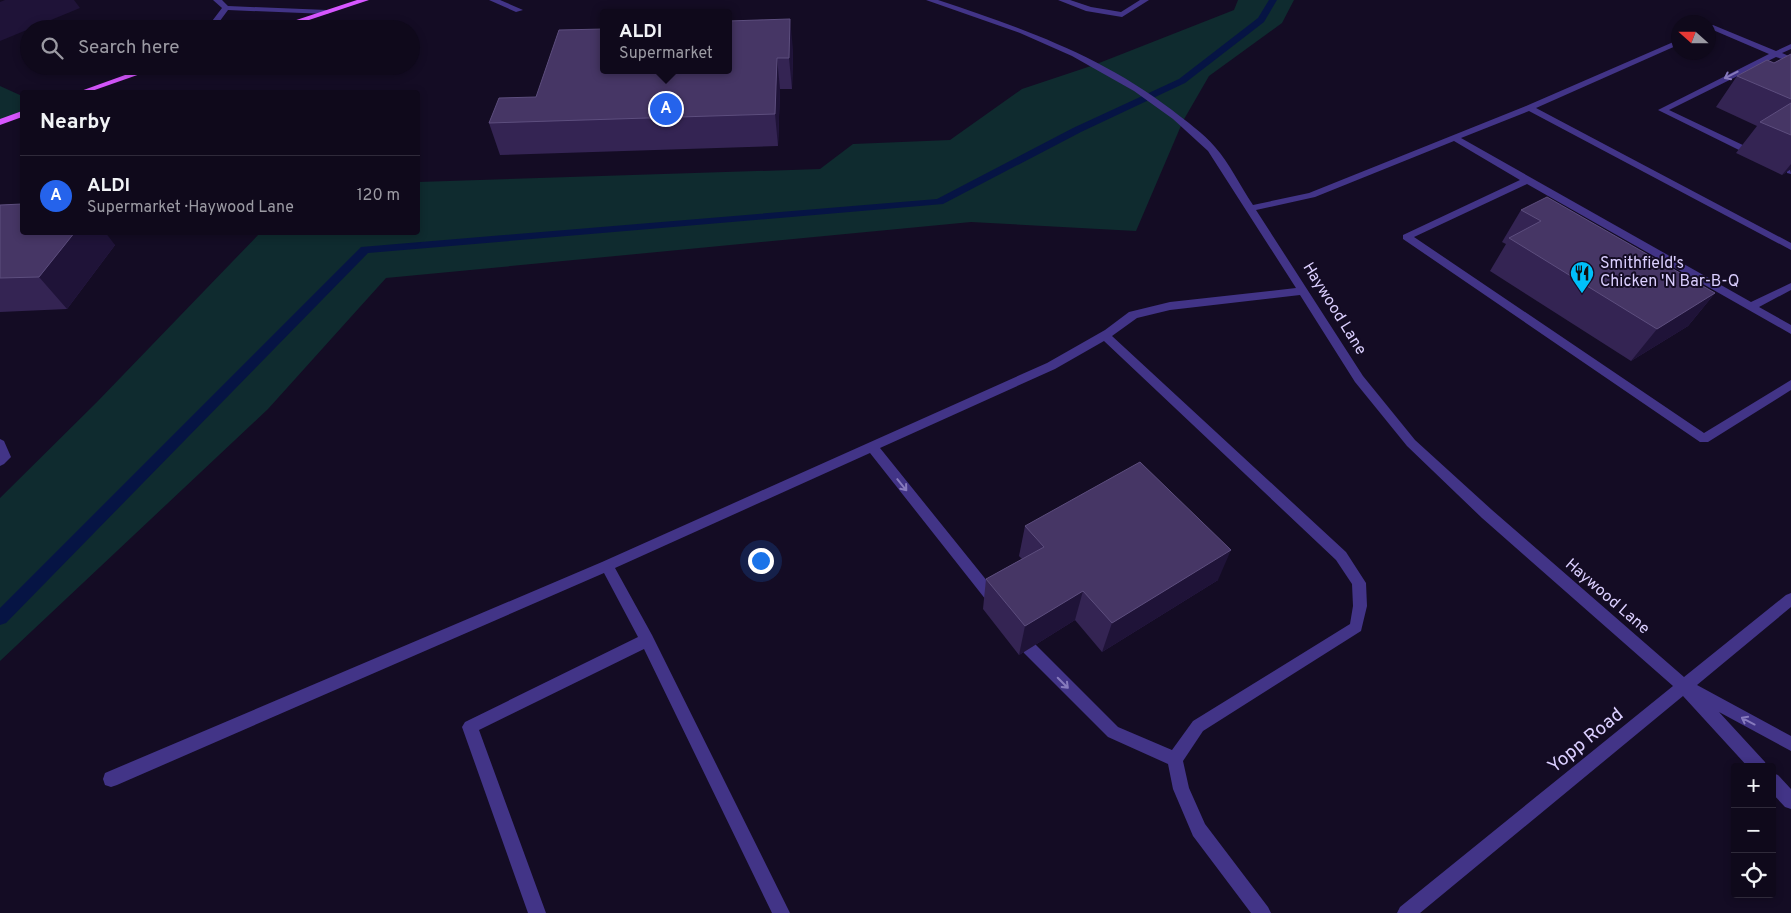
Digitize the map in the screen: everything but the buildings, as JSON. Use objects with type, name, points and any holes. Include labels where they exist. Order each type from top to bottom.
[{"type":"main road","points":[[302,20],[365,0]]},
{"type":"main road","points":[[88,90],[132,75]]},
{"type":"main road","points":[[0,122],[20,115]]},
{"type":"street","points":[[217,0],[226,8],[327,12]]},
{"type":"street","points":[[493,0],[519,10]]},
{"type":"street","name":"Haywood Lane","points":[[930,0],[1052,44],[1133,85],[1183,121],[1212,149],[1359,379],[1411,443],[1487,514],[1685,687]]},
{"type":"street","points":[[1062,0],[1089,10],[1122,15],[1142,2]]},
{"type":"street","points":[[1129,0],[1142,2]]},
{"type":"street","points":[[217,20],[226,8]]},
{"type":"street","points":[[1716,28],[1791,60]]},
{"type":"street","points":[[1251,208],[1312,195],[1529,108],[1671,45]]},
{"type":"street","points":[[1744,149],[1662,110],[1791,46]]},
{"type":"street","points":[[1529,108],[1791,247]]},
{"type":"street","points":[[1454,138],[1791,330]]},
{"type":"street","points":[[1527,180],[1406,238],[1704,439],[1791,384]]},
{"type":"street","points":[[1750,307],[1791,286]]},
{"type":"street","points":[[111,780],[607,566],[1051,366],[1104,335],[1133,315],[1170,306],[1303,290]]},
{"type":"street","points":[[1104,335],[1341,556],[1359,583],[1360,606],[1356,627],[1198,726],[1175,759],[1181,789],[1199,830],[1262,913]]},
{"type":"street","points":[[0,444],[5,456],[0,461]]},
{"type":"street","points":[[872,447],[995,602]]},
{"type":"street","points":[[607,566],[647,640],[781,913]]},
{"type":"street","name":"Yopp Road","points":[[1406,913],[1791,599]]},
{"type":"street","points":[[537,913],[470,727],[647,640]]},
{"type":"street","points":[[1029,648],[1114,732],[1175,759]]},
{"type":"street","points":[[1685,687],[1791,744]]},
{"type":"street","points":[[1685,687],[1755,763]]},
{"type":"street","points":[[1776,785],[1791,802]]},
{"type":"green space","points":[[1238,0],[1294,0],[1282,23],[1209,76],[1183,121],[1136,231],[971,222],[386,278],[268,409],[0,661],[0,498],[97,402],[258,235],[420,235],[420,182],[820,169],[853,144],[950,140],[1022,89],[1094,65],[1234,10]]},
{"type":"green space","points":[[0,86],[20,95],[20,115],[0,122]]},
{"type":"waterway","points":[[0,618],[365,250],[939,202],[1077,130],[1182,81],[1261,20],[1273,0]]},
{"type":"place","name":"ALDI","points":[[666,109]]},
{"type":"place","name":"Smithfield's Chicken 'N Bar-B-Q","points":[[1582,294]]}]
